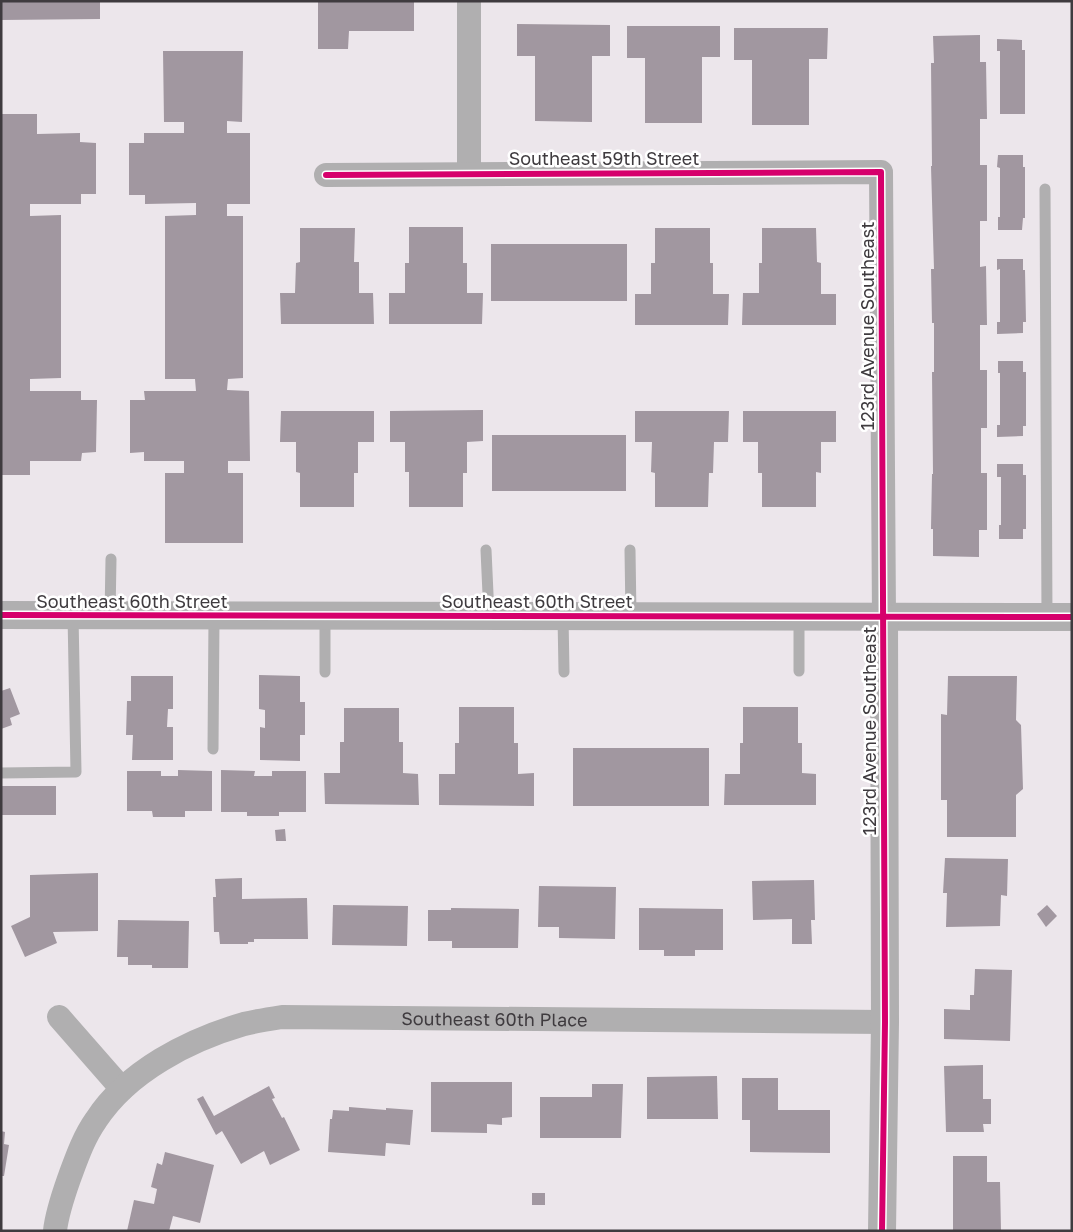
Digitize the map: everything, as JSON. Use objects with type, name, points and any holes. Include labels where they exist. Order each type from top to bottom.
[{"type":"street","points":[[469,1],[469,173]]},
{"type":"street","name":"Southeast 59th Street","points":[[326,175],[881,172]]},
{"type":"street","name":"123rd Avenue Southeast","points":[[881,172],[885,1022],[882,1231]]},
{"type":"street","name":"Southeast 60th Street","points":[[1,615],[1059,617]]},
{"type":"street","points":[[59,1017],[122,1090]]},
{"type":"street","name":"Southeast 60th Place","points":[[55,1231],[66,1189],[79,1153],[96,1120],[122,1090],[155,1064],[197,1041],[244,1024],[282,1017],[885,1022]]},
{"type":"lane","points":[[1045,189],[1059,617]]},
{"type":"lane","points":[[486,550],[489,616]]},
{"type":"lane","points":[[630,550],[631,616]]},
{"type":"lane","points":[[110,616],[112,559]]},
{"type":"lane","points":[[1,773],[76,772],[73,615]]},
{"type":"lane","points":[[213,749],[214,616]]},
{"type":"lane","points":[[325,616],[325,672]]},
{"type":"lane","points":[[562,616],[564,672]]},
{"type":"lane","points":[[799,616],[799,671]]},
{"type":"building","points":[[1,1],[100,1],[100,19],[1,20]]},
{"type":"building","points":[[318,1],[414,1],[414,31],[349,31],[348,49],[318,49]]},
{"type":"building","points":[[517,24],[610,25],[610,56],[592,56],[592,122],[535,121],[535,56],[517,56]]},
{"type":"building","points":[[627,26],[720,26],[720,57],[702,57],[702,123],[645,123],[645,58],[627,58]]},
{"type":"building","points":[[734,28],[828,28],[827,59],[809,59],[809,125],[752,125],[752,60],[734,60]]},
{"type":"building","points":[[980,35],[980,62],[986,62],[987,119],[980,119],[980,165],[987,165],[987,221],[980,221],[980,267],[986,266],[987,325],[980,325],[980,370],[987,370],[987,428],[981,428],[981,473],[987,473],[987,530],[979,530],[979,557],[933,556],[933,529],[931,529],[934,323],[932,323],[931,269],[934,269],[931,63],[934,63],[933,36]]},
{"type":"building","points":[[997,39],[1022,40],[1022,50],[1025,50],[1025,114],[1000,114],[1000,51],[997,51]]},
{"type":"building","points":[[163,51],[243,51],[242,122],[227,121],[227,133],[250,133],[250,204],[227,204],[227,216],[243,216],[243,378],[228,379],[227,390],[249,391],[250,461],[228,461],[228,473],[243,473],[243,543],[165,543],[165,473],[184,473],[184,461],[144,461],[144,452],[130,453],[130,400],[145,400],[144,391],[196,391],[195,379],[165,379],[165,216],[196,215],[196,203],[145,204],[145,195],[129,195],[129,143],[144,143],[144,133],[184,133],[184,122],[164,122]]},
{"type":"building","points":[[1,114],[37,114],[37,134],[80,133],[80,142],[96,143],[96,194],[81,194],[81,204],[30,204],[30,216],[61,215],[61,378],[30,379],[30,391],[81,391],[81,400],[97,400],[96,452],[82,453],[81,461],[30,461],[30,475],[1,475]]},
{"type":"building","points":[[998,155],[1023,155],[1023,167],[1025,167],[1025,218],[1023,218],[1022,230],[998,230],[998,217],[1000,217],[1000,168],[997,167]]},
{"type":"building","points":[[409,227],[463,227],[463,263],[467,263],[467,293],[483,293],[482,324],[389,324],[389,293],[405,293],[405,263],[409,263]]},
{"type":"building","points":[[300,228],[355,228],[354,262],[359,262],[359,293],[373,293],[374,324],[281,324],[280,293],[295,293],[296,263],[300,262]]},
{"type":"building","points":[[655,228],[710,228],[710,263],[713,263],[713,294],[729,294],[728,325],[635,325],[635,294],[651,294],[651,263],[655,263]]},
{"type":"building","points":[[762,228],[816,228],[817,262],[821,263],[821,294],[836,294],[836,325],[742,325],[743,293],[759,293],[759,263],[762,263]]},
{"type":"building","points":[[491,244],[627,244],[627,301],[491,301]]},
{"type":"building","points":[[997,259],[1023,259],[1026,322],[1023,322],[1023,333],[997,334],[997,322],[1000,322],[1000,269],[997,270]]},
{"type":"building","points":[[998,361],[1023,361],[1023,372],[1026,372],[1026,426],[1023,426],[1023,436],[997,437],[997,425],[1000,425],[1000,373],[998,373]]},
{"type":"building","points":[[483,410],[483,441],[467,442],[467,473],[463,473],[463,507],[409,507],[409,472],[405,472],[405,442],[390,442],[390,411]]},
{"type":"building","points":[[281,411],[374,411],[374,442],[358,442],[358,473],[354,473],[354,507],[300,507],[300,473],[296,472],[296,442],[280,442]]},
{"type":"building","points":[[635,411],[729,411],[728,442],[714,442],[713,473],[709,473],[708,507],[655,507],[655,473],[651,472],[652,442],[635,442]]},
{"type":"building","points":[[743,411],[836,411],[836,442],[821,442],[821,473],[816,472],[816,507],[762,507],[762,473],[758,473],[758,442],[743,442]]},
{"type":"building","points":[[492,435],[626,435],[626,491],[492,491]]},
{"type":"building","points":[[997,464],[1023,464],[1023,475],[1026,475],[1026,529],[1023,529],[1023,539],[999,539],[999,525],[1001,525],[1001,477],[997,477]]},
{"type":"building","points":[[259,675],[300,676],[300,702],[305,702],[305,735],[300,735],[300,761],[260,760],[260,727],[265,728],[265,710],[259,709]]},
{"type":"building","points":[[131,676],[173,676],[173,709],[168,709],[167,727],[173,727],[173,760],[132,760],[133,735],[126,735],[127,701],[131,701]]},
{"type":"building","points":[[948,676],[1017,676],[1016,720],[1021,725],[1023,789],[1016,795],[1016,837],[947,837],[947,800],[941,800],[941,714],[947,715]]},
{"type":"building","points":[[10,688],[20,714],[10,718],[12,725],[1,729],[1,691]]},
{"type":"building","points":[[459,707],[514,707],[514,743],[518,743],[518,774],[534,773],[534,806],[439,805],[439,774],[455,774],[455,743],[459,743]]},
{"type":"building","points":[[743,707],[798,707],[798,743],[802,743],[802,773],[816,774],[816,805],[724,805],[725,774],[740,774],[740,743],[743,743]]},
{"type":"building","points":[[344,708],[399,708],[399,742],[403,742],[403,773],[418,774],[419,805],[325,804],[324,773],[340,773],[340,742],[344,742]]},
{"type":"building","points":[[573,748],[709,748],[709,806],[573,806]]},
{"type":"building","points":[[178,770],[212,771],[212,811],[185,811],[185,817],[153,817],[152,811],[127,811],[127,771],[161,771],[161,776],[178,776]]},
{"type":"building","points":[[221,770],[255,771],[254,776],[272,776],[272,771],[306,771],[306,812],[279,812],[279,816],[247,816],[247,812],[221,812]]},
{"type":"building","points":[[1,786],[56,786],[56,815],[1,815]]},
{"type":"building","points":[[285,829],[286,841],[276,841],[275,830]]},
{"type":"building","points":[[945,858],[1008,859],[1007,896],[1001,895],[1000,926],[946,927],[947,893],[943,893]]},
{"type":"building","points":[[98,873],[98,931],[53,932],[57,943],[25,957],[11,926],[30,917],[30,875]]},
{"type":"building","points":[[242,878],[242,899],[307,898],[308,939],[254,939],[254,942],[248,942],[248,944],[220,944],[219,932],[214,932],[213,897],[216,897],[215,879]]},
{"type":"building","points":[[814,880],[815,920],[811,920],[812,944],[792,944],[792,919],[753,920],[752,881]]},
{"type":"building","points":[[539,886],[616,887],[615,939],[559,938],[559,927],[538,927]]},
{"type":"building","points":[[333,905],[408,906],[407,946],[332,945]]},
{"type":"building","points":[[1047,905],[1057,916],[1046,927],[1037,914]]},
{"type":"building","points":[[451,908],[519,909],[518,948],[452,948],[452,941],[428,941],[428,910],[451,910]]},
{"type":"building","points":[[639,908],[723,909],[723,950],[695,950],[695,956],[664,956],[664,950],[639,950]]},
{"type":"building","points":[[118,920],[189,921],[188,968],[152,968],[152,965],[128,965],[128,957],[117,957]]},
{"type":"building","points":[[975,969],[1012,970],[1010,1041],[944,1039],[944,1009],[970,1010],[970,995],[974,995]]},
{"type":"building","points":[[983,1065],[983,1099],[991,1099],[991,1124],[983,1124],[984,1132],[946,1132],[944,1066]]},
{"type":"building","points":[[717,1076],[718,1119],[647,1119],[647,1077]]},
{"type":"building","points":[[742,1078],[778,1078],[778,1110],[830,1110],[830,1153],[750,1152],[750,1120],[742,1120]]},
{"type":"building","points":[[431,1082],[512,1082],[512,1117],[502,1118],[502,1125],[487,1124],[487,1133],[431,1132]]},
{"type":"building","points":[[592,1084],[623,1084],[621,1138],[540,1138],[540,1097],[592,1097]]},
{"type":"building","points":[[269,1086],[275,1098],[272,1099],[282,1118],[284,1117],[300,1150],[270,1165],[264,1151],[241,1164],[222,1131],[216,1135],[197,1099],[203,1096],[214,1116]]},
{"type":"building","points":[[349,1107],[413,1110],[410,1145],[386,1143],[385,1156],[328,1152],[330,1119],[332,1119],[333,1110],[349,1111]]},
{"type":"building","points":[[1,1131],[5,1132],[4,1144],[9,1145],[4,1176],[1,1176]]},
{"type":"building","points":[[165,1152],[214,1165],[200,1223],[173,1216],[169,1231],[127,1231],[134,1200],[154,1204],[157,1189],[151,1187],[157,1163],[162,1165]]},
{"type":"building","points":[[953,1156],[987,1156],[987,1182],[1000,1182],[1001,1231],[953,1231]]},
{"type":"building","points":[[532,1193],[545,1193],[545,1205],[532,1205]]},
{"type":"cycle path","points":[[326,175],[881,172],[885,1022],[882,1231]]},
{"type":"cycle path","points":[[1,615],[1072,617]]}]
